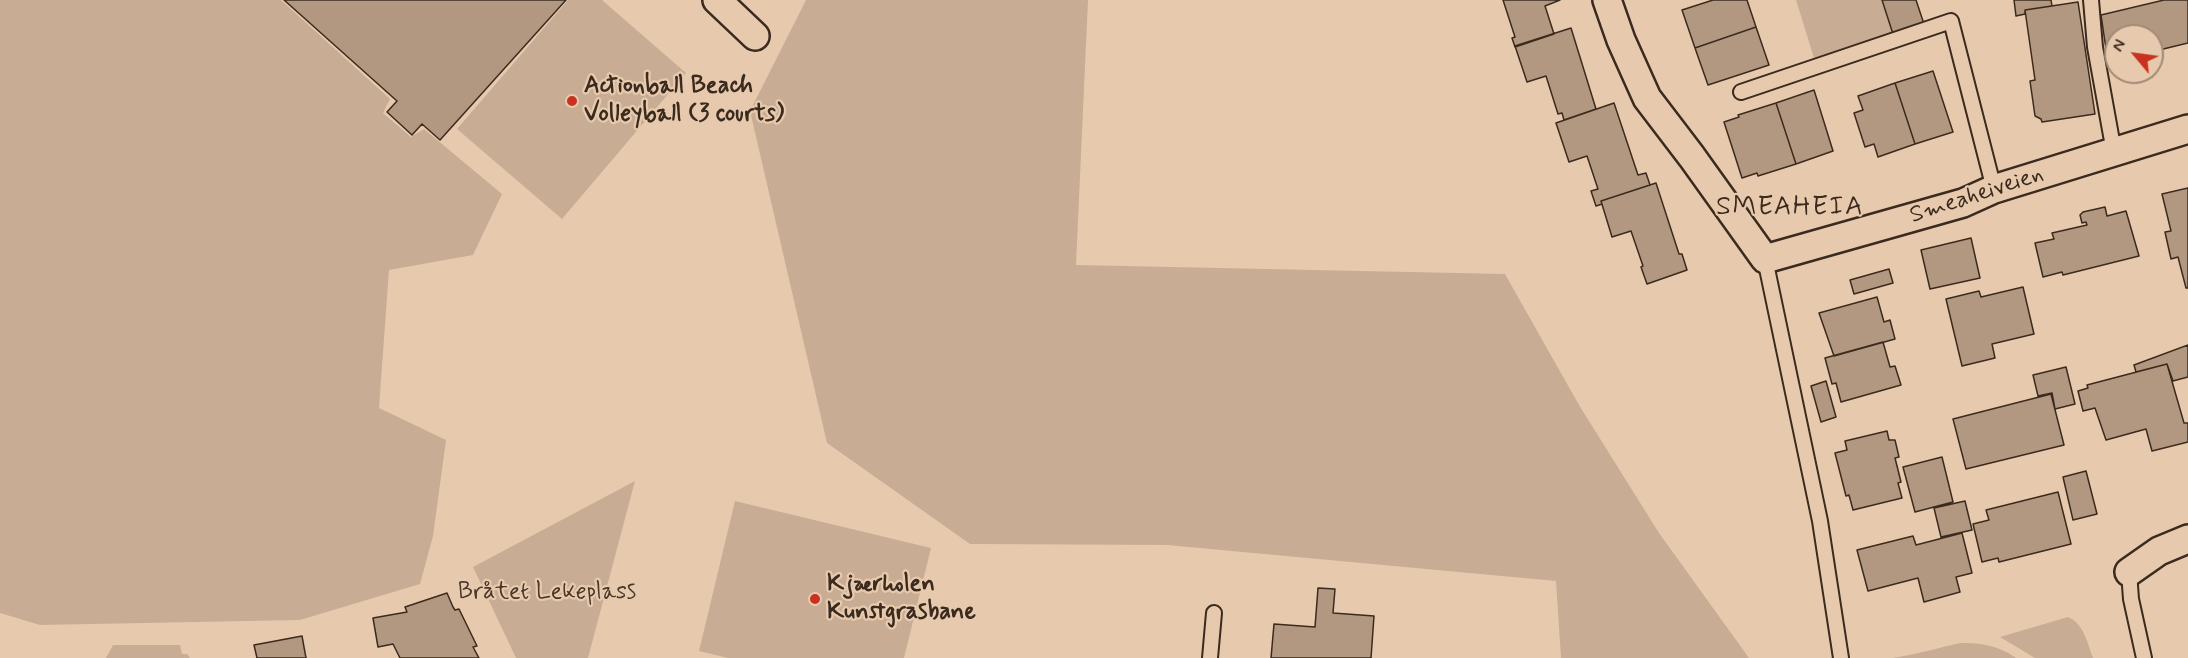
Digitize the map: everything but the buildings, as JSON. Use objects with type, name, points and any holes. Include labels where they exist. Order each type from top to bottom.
[{"type":"street","points":[[717,0],[755,36]]},
{"type":"street","points":[[1607,0],[1621,40],[1647,98],[1765,260]]},
{"type":"street","name":"Smeaheiveien","points":[[1765,260],[1964,203],[1994,189],[2188,129]]},
{"type":"street","points":[[2129,572],[2159,551],[2188,539]]},
{"type":"lane","points":[[2091,0],[2096,47],[2115,152]]},
{"type":"lane","points":[[1741,92],[1951,21],[1994,189]]},
{"type":"lane","points":[[1765,260],[1769,270],[1820,521],[1841,658]]},
{"type":"lane","points":[[2129,572],[2131,599],[2144,658]]},
{"type":"lane","points":[[1210,658],[1214,613]]},
{"type":"green space","points":[[0,0],[281,0],[390,99],[383,113],[411,137],[424,129],[502,194],[473,255],[389,270],[379,408],[446,440],[433,536],[420,584],[300,620],[40,625],[0,613]]},
{"type":"green space","name":"Actionball Beach Volleyball (3 courts)","points":[[568,0],[602,0],[686,73],[562,219],[457,129]]},
{"type":"green space","points":[[806,0],[1088,0],[1076,265],[1505,274],[1579,405],[1659,533],[1749,658],[1561,658],[1556,581],[1167,545],[970,544],[827,443],[750,111]]},
{"type":"green space","points":[[1796,0],[1882,0],[1893,34],[1814,58]]},
{"type":"green space","name":"Bråtet Lekeplass","points":[[635,481],[588,658],[516,658],[473,567]]},
{"type":"green space","name":"Kjærholen Kunstgrasbane","points":[[735,501],[931,548],[904,658],[728,658],[699,651]]},
{"type":"green space","points":[[2068,617],[2078,624],[2093,658],[2035,658],[2000,637]]},
{"type":"green space","points":[[1960,643],[1989,646],[2003,650],[2016,658],[1892,658],[1917,653]]},
{"type":"green space","points":[[113,645],[180,645],[182,654],[187,654],[190,658],[106,658]]},
{"type":"place","name":"Actionball Beach Volleyball (3 courts)","points":[[572,101]]},
{"type":"place","name":"Kjærholen Kunstgrasbane","points":[[815,599]]},
{"type":"district","name":"SMEAHEIA","points":[[1790,208]]}]
